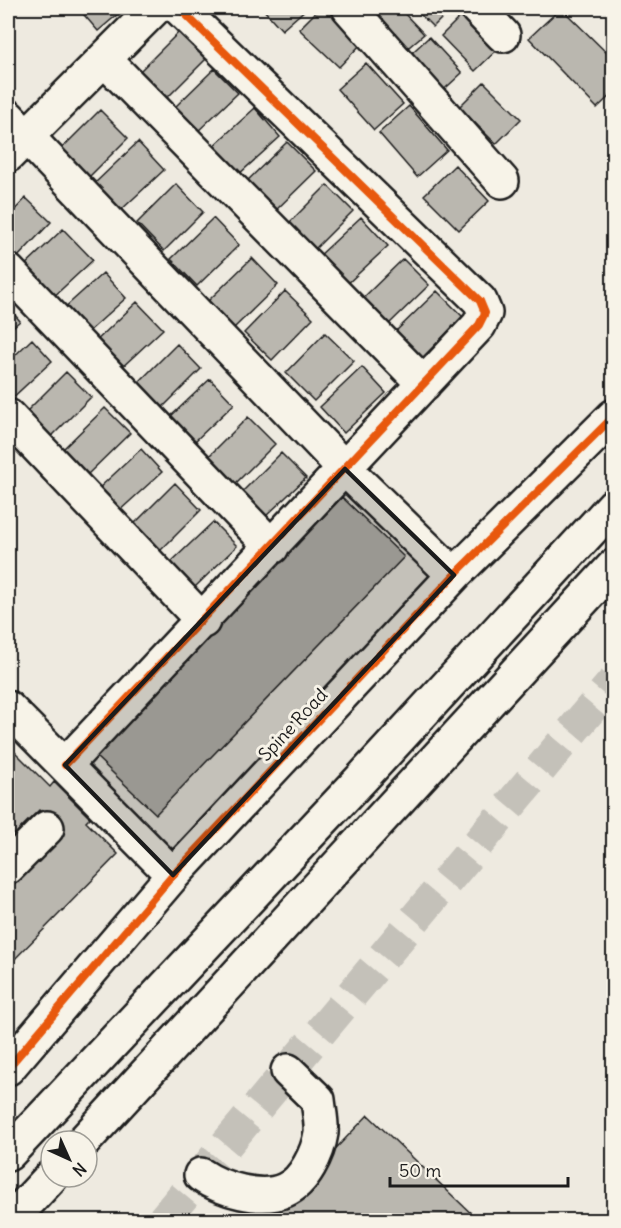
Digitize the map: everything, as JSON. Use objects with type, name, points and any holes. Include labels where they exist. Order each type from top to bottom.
[{"type":"street","points":[[155,8],[105,60],[13,136],[454,575]]},
{"type":"street","points":[[65,765],[203,621],[479,325],[485,313],[480,301],[179,8]]},
{"type":"street","points":[[349,8],[502,181]]},
{"type":"street","points":[[477,8],[503,35]]},
{"type":"street","points":[[105,60],[424,384]]},
{"type":"street","points":[[8,271],[272,547]]},
{"type":"street","points":[[8,416],[203,621]]},
{"type":"street","name":"Spine Road","points":[[8,1068],[174,874],[454,575],[614,416]]},
{"type":"street","points":[[8,1155],[364,776],[614,505]]},
{"type":"street","points":[[95,1129],[614,566]]},
{"type":"street","points":[[13,723],[65,765],[174,874]]},
{"type":"street","points":[[8,867],[47,828]]},
{"type":"street","points":[[201,1175],[218,1186],[249,1193],[284,1191],[298,1182],[315,1153],[321,1132],[318,1100],[288,1071]]},
{"type":"street","points":[[11,1221],[40,1189]]},
{"type":"highlighted area","points":[[345,469],[454,575],[173,875],[65,765]]},
{"type":"building","points":[[78,8],[125,8],[98,31]]},
{"type":"building","points":[[262,8],[307,8],[282,30]]},
{"type":"building","points":[[320,8],[330,8],[364,41],[339,67],[299,29]]},
{"type":"building","points":[[361,8],[399,8],[424,34],[402,53]]},
{"type":"building","points":[[414,8],[452,8],[433,27]]},
{"type":"building","points":[[561,8],[614,60],[614,92],[597,108],[529,38]]},
{"type":"building","points":[[464,13],[499,48],[475,71],[441,36]]},
{"type":"building","points":[[181,30],[208,57],[166,99],[139,72]]},
{"type":"building","points":[[429,37],[462,73],[436,97],[403,61]]},
{"type":"building","points":[[366,63],[403,104],[374,130],[337,89]]},
{"type":"building","points":[[214,69],[238,93],[196,133],[173,109]]},
{"type":"building","points":[[484,82],[521,119],[496,144],[459,107]]},
{"type":"building","points":[[409,106],[447,150],[417,177],[379,133]]},
{"type":"building","points":[[255,108],[280,137],[238,175],[212,147]]},
{"type":"building","points":[[100,110],[128,138],[89,177],[61,149]]},
{"type":"building","points":[[138,142],[164,170],[120,211],[95,183]]},
{"type":"building","points":[[287,142],[316,171],[272,214],[244,184]]},
{"type":"building","points":[[455,165],[489,201],[459,230],[424,195]]},
{"type":"building","points":[[176,184],[203,212],[164,251],[137,223]]},
{"type":"building","points":[[327,185],[353,211],[313,251],[287,225]]},
{"type":"building","points":[[26,198],[51,222],[13,262],[8,256],[8,217]]},
{"type":"building","points":[[361,217],[388,246],[345,286],[318,257]]},
{"type":"building","points":[[213,218],[239,245],[197,286],[171,259]]},
{"type":"building","points":[[63,229],[93,260],[50,300],[21,269]]},
{"type":"building","points":[[252,258],[278,285],[234,328],[208,301]]},
{"type":"building","points":[[403,259],[429,285],[389,324],[363,298]]},
{"type":"building","points":[[103,273],[126,298],[85,335],[62,310]]},
{"type":"building","points":[[285,291],[313,318],[272,360],[244,333]]},
{"type":"building","points":[[437,291],[463,317],[421,359],[395,332]]},
{"type":"building","points":[[137,302],[163,329],[119,370],[93,344]]},
{"type":"building","points":[[8,307],[20,321],[8,331]]},
{"type":"building","points":[[325,333],[354,361],[314,401],[286,373]]},
{"type":"building","points":[[32,339],[52,361],[9,401],[8,362]]},
{"type":"building","points":[[177,344],[201,369],[160,410],[135,386]]},
{"type":"building","points":[[362,367],[386,393],[344,433],[320,407]]},
{"type":"building","points":[[66,372],[91,397],[49,439],[24,414]]},
{"type":"building","points":[[210,379],[234,404],[194,442],[170,417]]},
{"type":"building","points":[[105,408],[130,433],[86,476],[61,451]]},
{"type":"building","points":[[248,417],[275,444],[235,484],[208,457]]},
{"type":"building","points":[[141,449],[162,472],[118,512],[98,489]]},
{"type":"building","points":[[281,453],[306,478],[266,516],[242,492]]},
{"type":"building","points":[[175,483],[201,510],[159,552],[133,525]]},
{"type":"building","points":[[342,497],[404,557],[156,814],[93,754]]},
{"type":"building","points":[[213,522],[237,546],[195,587],[171,562]]},
{"type":"building","points":[[15,752],[50,787],[54,782],[90,818],[86,822],[118,854],[8,966],[8,881],[59,829],[39,810],[8,841],[8,760]]},
{"type":"building","points":[[368,1115],[478,1220],[267,1220]]},
{"type":"tunnel","points":[[163,1220],[614,681]]},
{"type":"cycle path","points":[[65,765],[479,325],[485,313],[480,301],[179,8]]},
{"type":"cycle path","points":[[8,1068],[173,875],[457,572],[614,416]]}]
